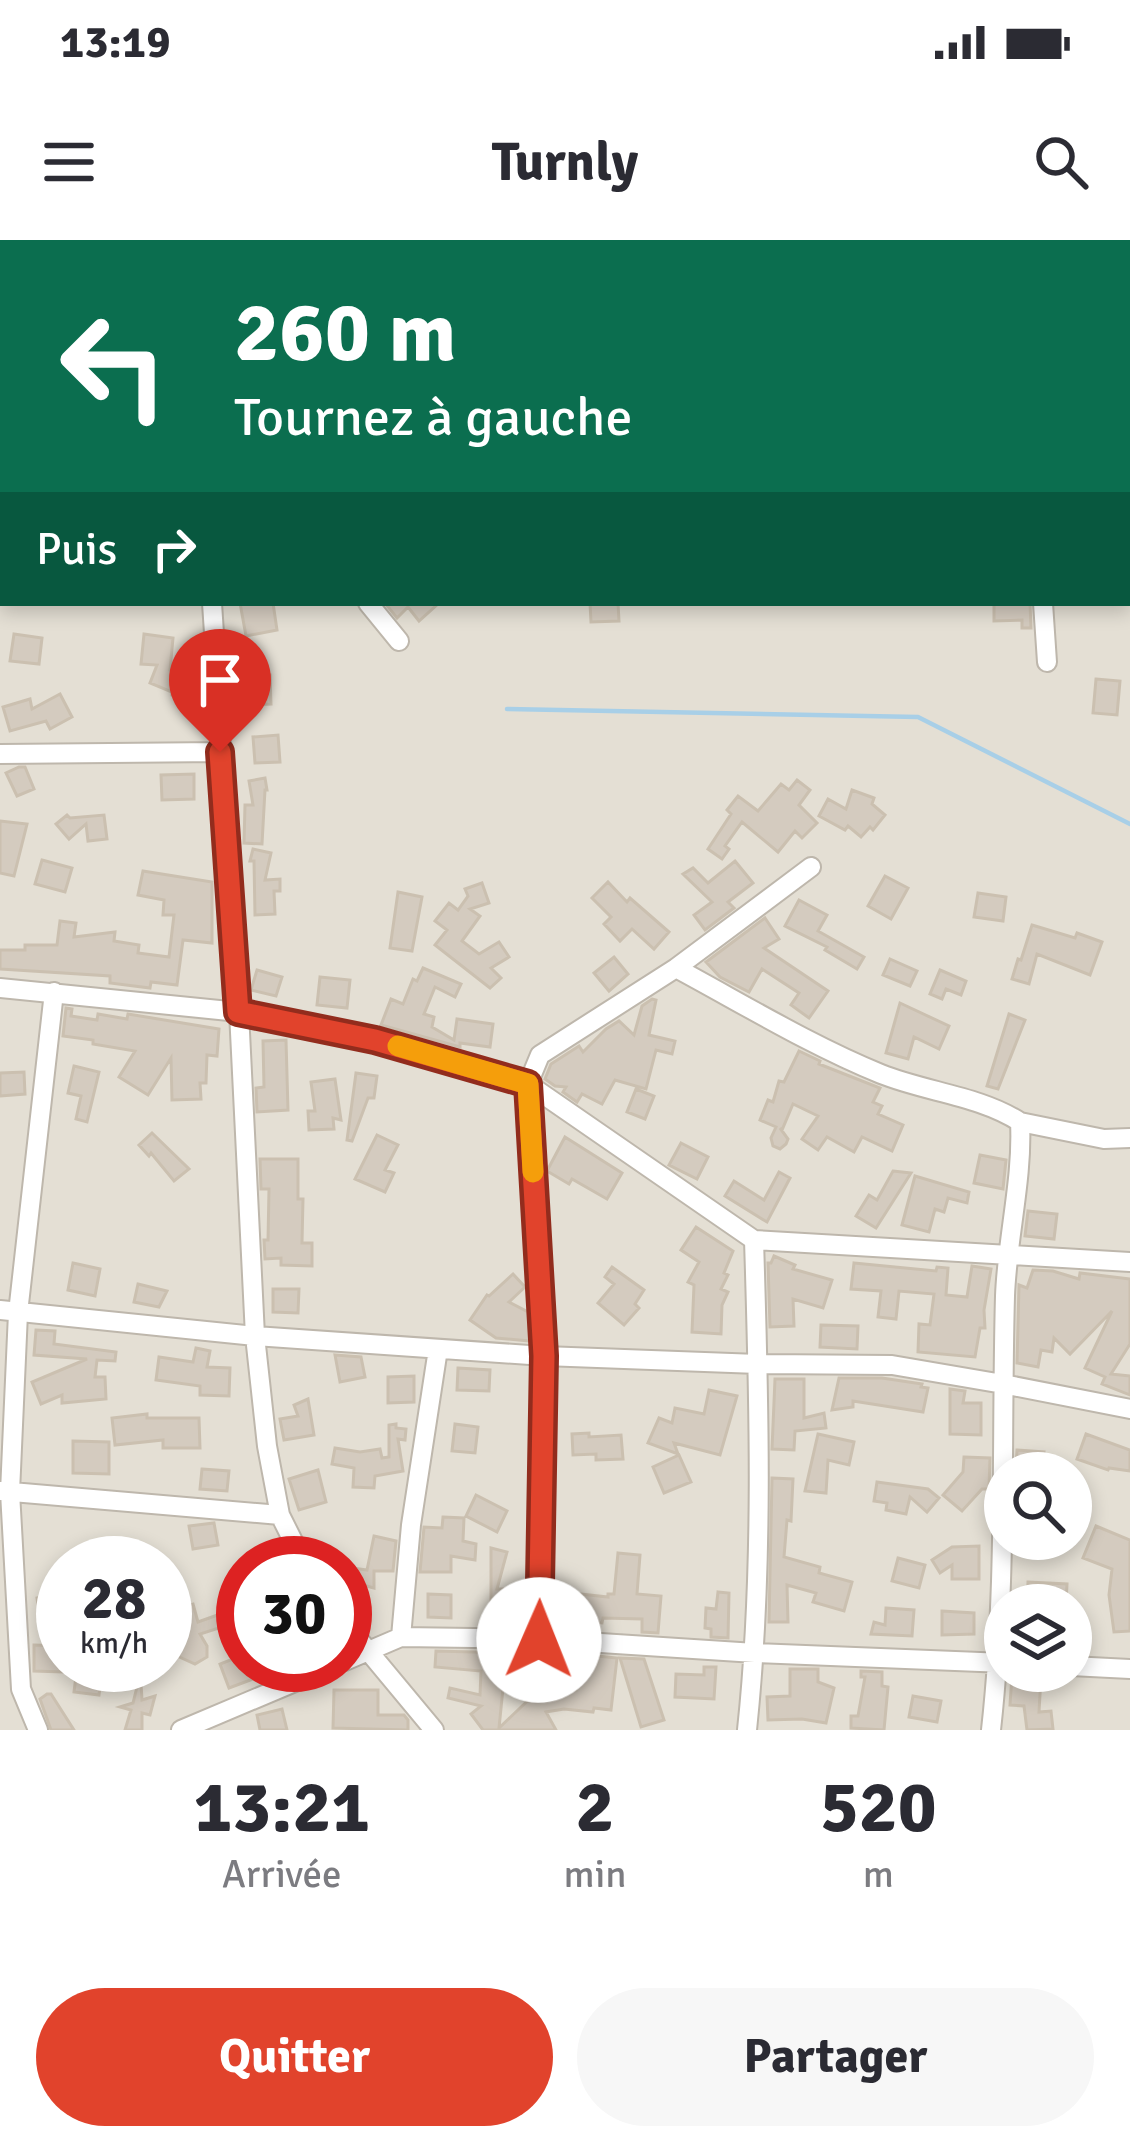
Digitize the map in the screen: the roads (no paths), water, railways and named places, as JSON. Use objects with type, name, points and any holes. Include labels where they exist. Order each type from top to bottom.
[{"type":"street","points":[[212,606],[255,1336],[280,1515],[290,1536]]},
{"type":"street","points":[[370,606],[399,641]]},
{"type":"street","points":[[1043,606],[1047,662]]},
{"type":"street","points":[[1,750],[220,752]]},
{"type":"street","points":[[539,1640],[544,1356],[528,1084],[540,1054],[676,968],[811,867]]},
{"type":"street","points":[[676,968],[843,1059],[908,1085],[1003,1111],[1020,1122],[1104,1139],[1130,1138]]},
{"type":"street","points":[[0,988],[238,1012],[375,1040],[528,1084],[754,1240],[1130,1262]]},
{"type":"street","points":[[38,1730],[21,1689],[5,1492],[9,1312],[54,992]]},
{"type":"street","points":[[1002,1584],[1006,1255],[1020,1122]]},
{"type":"street","points":[[747,1730],[755,1653],[758,1364],[754,1240]]},
{"type":"street","points":[[9,1312],[255,1336],[544,1356],[892,1365],[1130,1409]]},
{"type":"street","points":[[401,1637],[411,1525],[438,1348]]},
{"type":"street","points":[[5,1492],[280,1515]]},
{"type":"street","points":[[372,1649],[401,1637],[984,1661]]},
{"type":"street","points":[[372,1656],[434,1730]]},
{"type":"street","points":[[1092,1667],[1130,1670]]},
{"type":"street","points":[[181,1730],[271,1692]]},
{"type":"street","points":[[991,1730],[997,1692]]},
{"type":"waterway","points":[[507,709],[918,717],[1130,824]]}]
